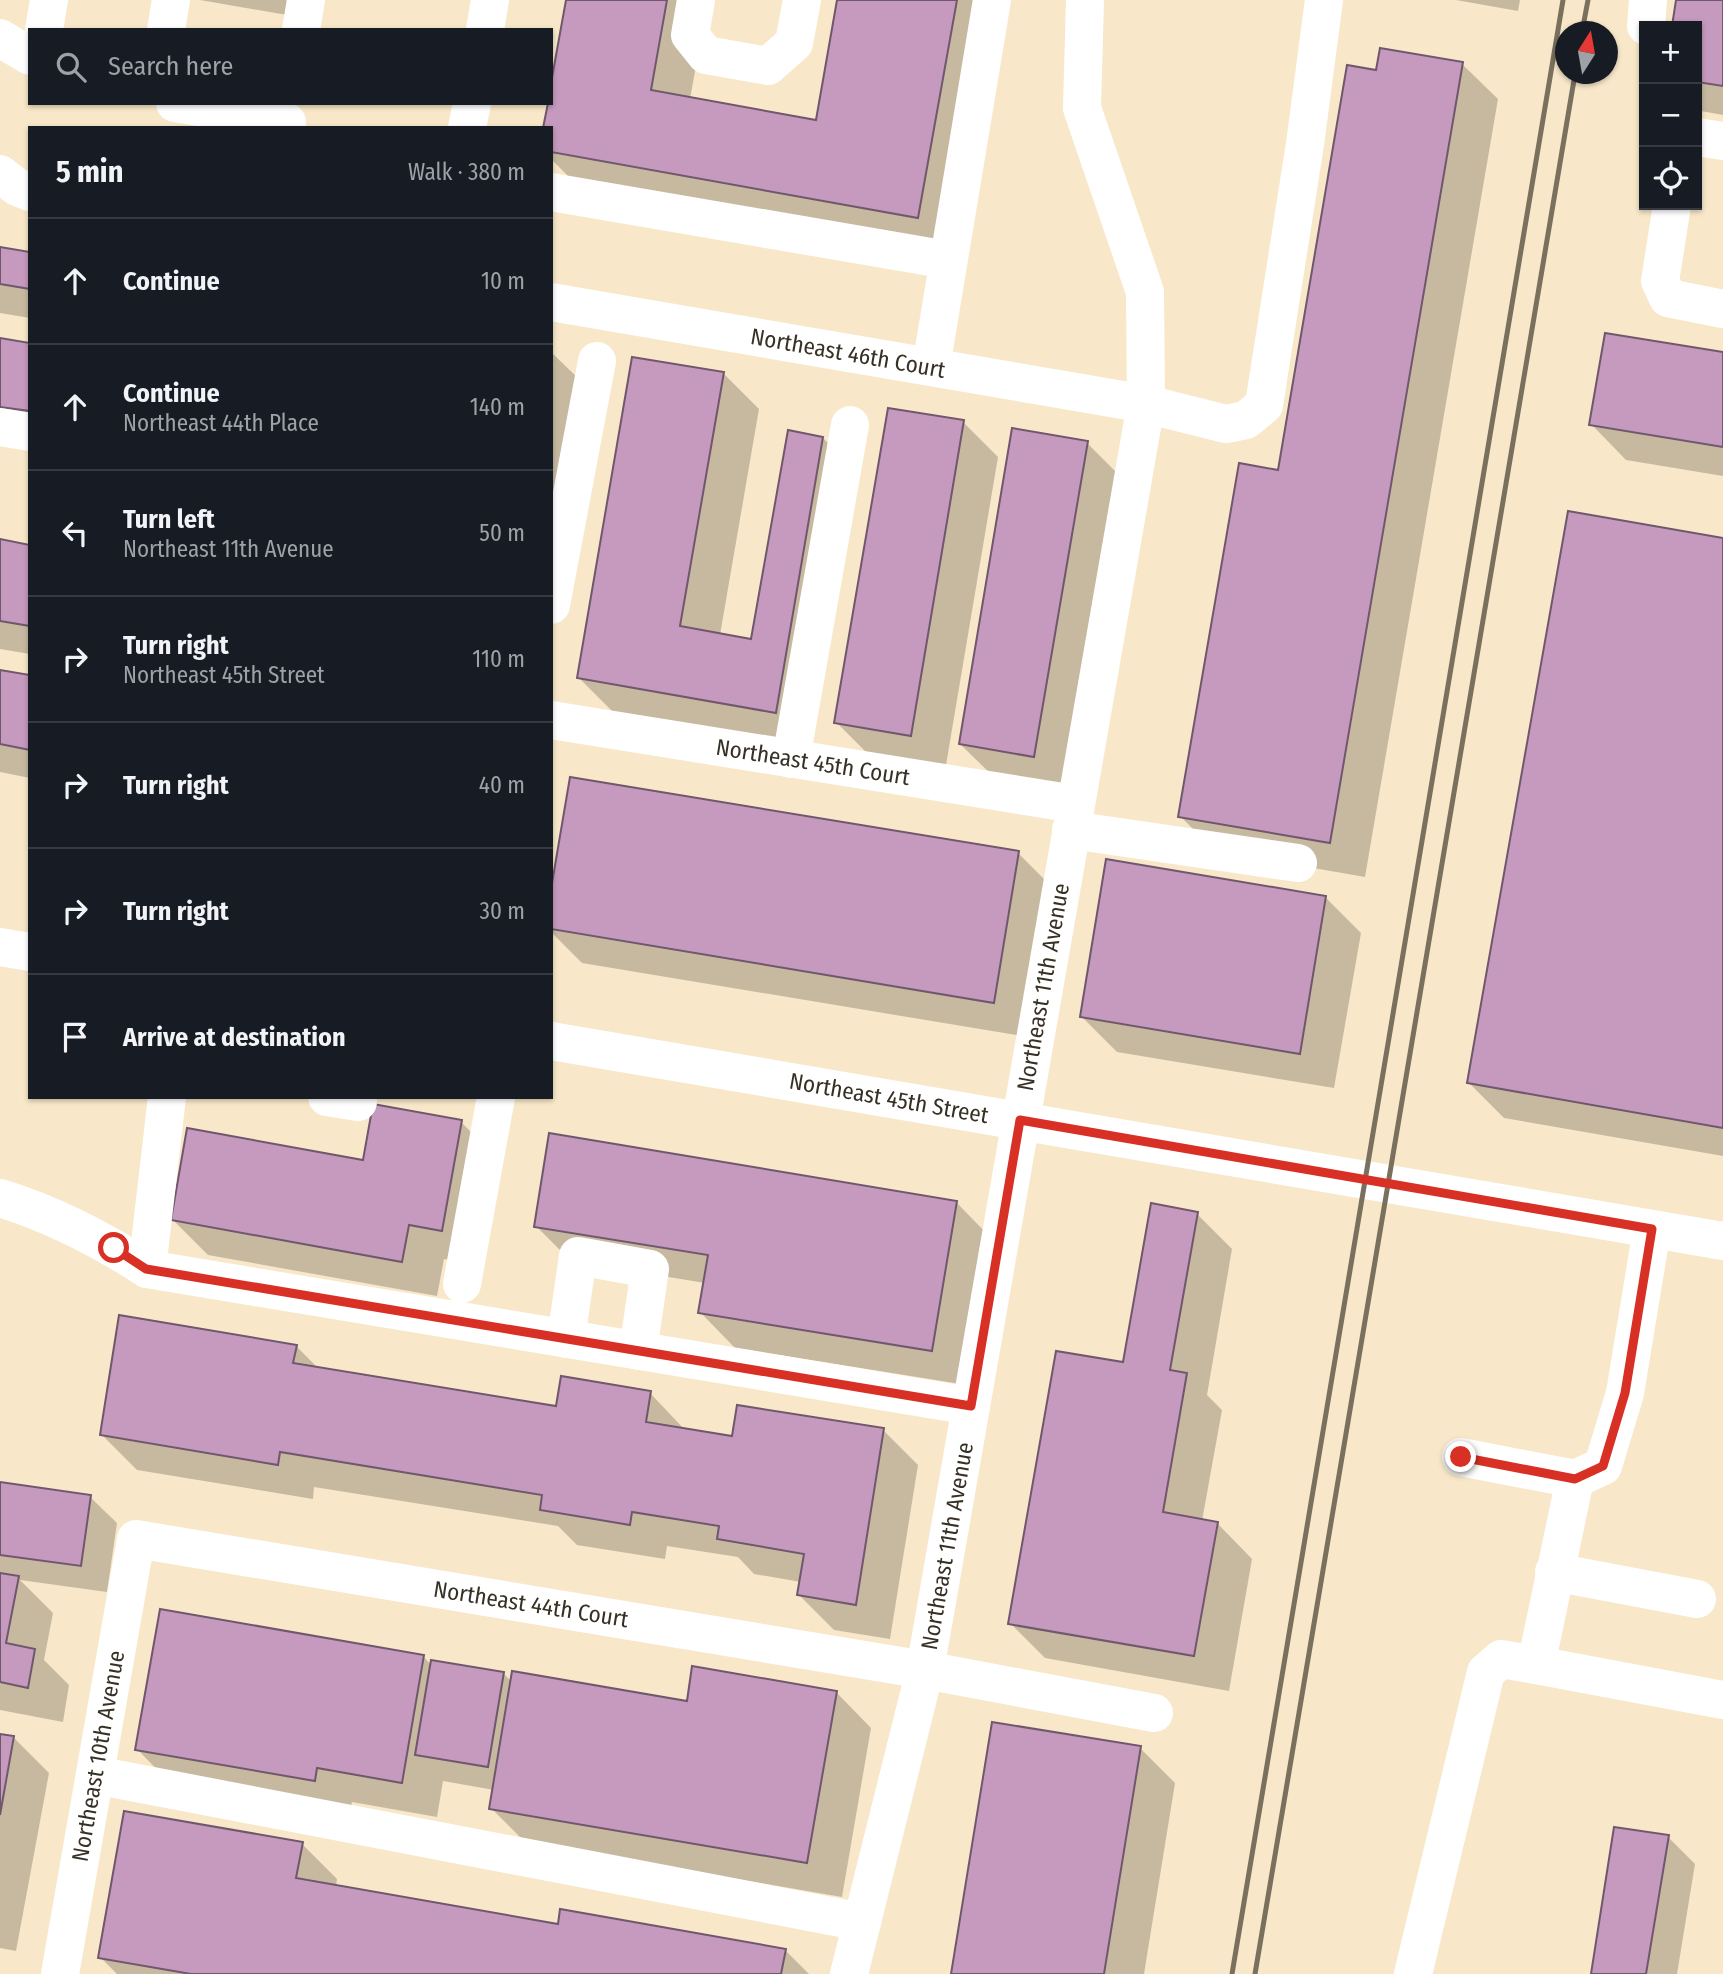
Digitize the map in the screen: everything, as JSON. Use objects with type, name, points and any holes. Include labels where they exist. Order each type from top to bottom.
[{"type":"street","points":[[44,28],[49,0]]},
{"type":"street","points":[[166,28],[171,0]]},
{"type":"street","points":[[301,28],[306,0]]},
{"type":"street","points":[[485,28],[490,0]]},
{"type":"street","points":[[696,0],[690,35],[706,55],[768,66],[794,43],[802,0]]},
{"type":"street","points":[[930,367],[992,0]]},
{"type":"street","name":"Northeast 11th Avenue","points":[[849,1974],[925,1670],[1146,404],[1145,292],[1082,108],[1085,0]]},
{"type":"street","name":"Northeast 46th Court","points":[[553,302],[1146,404],[1226,424],[1246,420],[1264,405],[1305,144],[1324,0]]},
{"type":"street","points":[[1646,21],[1648,0]]},
{"type":"street","points":[[0,38],[28,55]]},
{"type":"street","points":[[190,105],[288,118]]},
{"type":"street","points":[[467,126],[472,105]]},
{"type":"street","points":[[1702,137],[1723,141]]},
{"type":"street","points":[[0,174],[17,187],[28,191]]},
{"type":"street","points":[[553,192],[948,260]]},
{"type":"street","points":[[1671,210],[1660,281],[1668,298],[1723,309]]},
{"type":"street","points":[[553,594],[597,362]]},
{"type":"street","points":[[791,759],[850,425]]},
{"type":"street","points":[[0,427],[28,432]]},
{"type":"street","name":"Northeast 45th Court","points":[[553,720],[791,759],[1298,863]]},
{"type":"street","points":[[0,947],[28,952]]},
{"type":"street","name":"Northeast 45th Street","points":[[553,1041],[1723,1241]]},
{"type":"street","points":[[146,1269],[167,1099]]},
{"type":"street","points":[[462,1284],[496,1099]]},
{"type":"street","points":[[0,1198],[47,1215],[114,1248],[146,1269],[971,1406]]},
{"type":"street","points":[[1461,1457],[1575,1479],[1603,1466],[1625,1393],[1652,1229]]},
{"type":"street","points":[[566,1339],[578,1256],[650,1269],[638,1351]]},
{"type":"street","points":[[1536,1665],[1575,1479]]},
{"type":"street","name":"Northeast 44th Court","points":[[136,1539],[925,1670],[1154,1713]]},
{"type":"street","name":"Northeast 10th Avenue","points":[[61,1974],[136,1539]]},
{"type":"street","points":[[1554,1572],[1697,1599]]},
{"type":"street","points":[[1413,1974],[1486,1672],[1501,1659],[1723,1700]]},
{"type":"street","points":[[95,1775],[862,1923]]},
{"type":"building","points":[[566,0],[667,0],[651,90],[816,120],[837,0],[957,0],[918,218],[553,152],[553,126],[543,126],[548,105],[553,105],[553,72]]},
{"type":"building","points":[[1676,0],[1723,0],[1723,86],[1702,83],[1702,21],[1673,21]]},
{"type":"building","points":[[1380,48],[1463,62],[1330,843],[1178,817],[1239,463],[1278,470],[1347,65],[1376,70]]},
{"type":"building","points":[[0,247],[28,252],[28,289],[0,284]]},
{"type":"building","points":[[1605,333],[1723,352],[1723,447],[1589,425]]},
{"type":"building","points":[[0,338],[28,343],[28,411],[0,407]]},
{"type":"building","points":[[632,357],[724,372],[680,626],[751,639],[788,430],[823,437],[776,713],[577,678]]},
{"type":"building","points":[[888,408],[964,420],[911,736],[834,723]]},
{"type":"building","points":[[1012,428],[1088,441],[1034,757],[959,744]]},
{"type":"building","points":[[1568,511],[1723,538],[1723,1128],[1467,1083]]},
{"type":"building","points":[[0,539],[28,545],[28,626],[0,621]]},
{"type":"building","points":[[0,670],[28,675],[28,750],[0,744]]},
{"type":"building","points":[[570,777],[1019,851],[994,1003],[553,929],[553,877]]},
{"type":"building","points":[[1106,859],[1326,896],[1300,1054],[1080,1017]]},
{"type":"building","points":[[373,1104],[462,1120],[442,1231],[409,1225],[402,1262],[171,1220],[187,1128],[363,1160]]},
{"type":"building","points":[[549,1133],[957,1201],[932,1351],[698,1313],[708,1255],[534,1227]]},
{"type":"building","points":[[1151,1203],[1198,1212],[1170,1370],[1187,1373],[1163,1512],[1218,1522],[1194,1656],[1008,1624],[1056,1351],[1123,1362]]},
{"type":"building","points":[[119,1315],[297,1345],[293,1363],[556,1406],[561,1376],[651,1391],[646,1422],[732,1436],[737,1405],[884,1428],[856,1605],[797,1595],[804,1554],[717,1539],[719,1526],[632,1512],[630,1525],[540,1510],[542,1495],[280,1452],[278,1465],[100,1435]]},
{"type":"building","points":[[0,1482],[91,1495],[81,1566],[0,1555]]},
{"type":"building","points":[[0,1573],[19,1576],[6,1643],[35,1649],[28,1688],[0,1682]]},
{"type":"building","points":[[160,1609],[424,1655],[402,1783],[317,1768],[315,1781],[135,1750]]},
{"type":"building","points":[[431,1660],[504,1672],[488,1767],[415,1755]]},
{"type":"building","points":[[692,1666],[837,1691],[807,1863],[489,1809],[512,1671],[687,1701]]},
{"type":"building","points":[[992,1722],[1141,1746],[1104,1974],[951,1974]]},
{"type":"building","points":[[0,1734],[14,1736],[0,1815]]},
{"type":"building","points":[[124,1811],[303,1842],[296,1878],[558,1924],[560,1909],[786,1949],[781,1974],[191,1974],[98,1958]]},
{"type":"building","points":[[1614,1827],[1669,1835],[1646,1974],[1591,1974]]},
{"type":"railway","points":[[1232,1974],[1563,0]]},
{"type":"railway","points":[[1584,21],[1588,0]]},
{"type":"railway","points":[[1255,1974],[1573,84]]},
{"type":"route","points":[[114,1248],[146,1269],[971,1406],[1020,1120],[1652,1229],[1625,1393],[1603,1466],[1575,1479],[1461,1457]]}]
